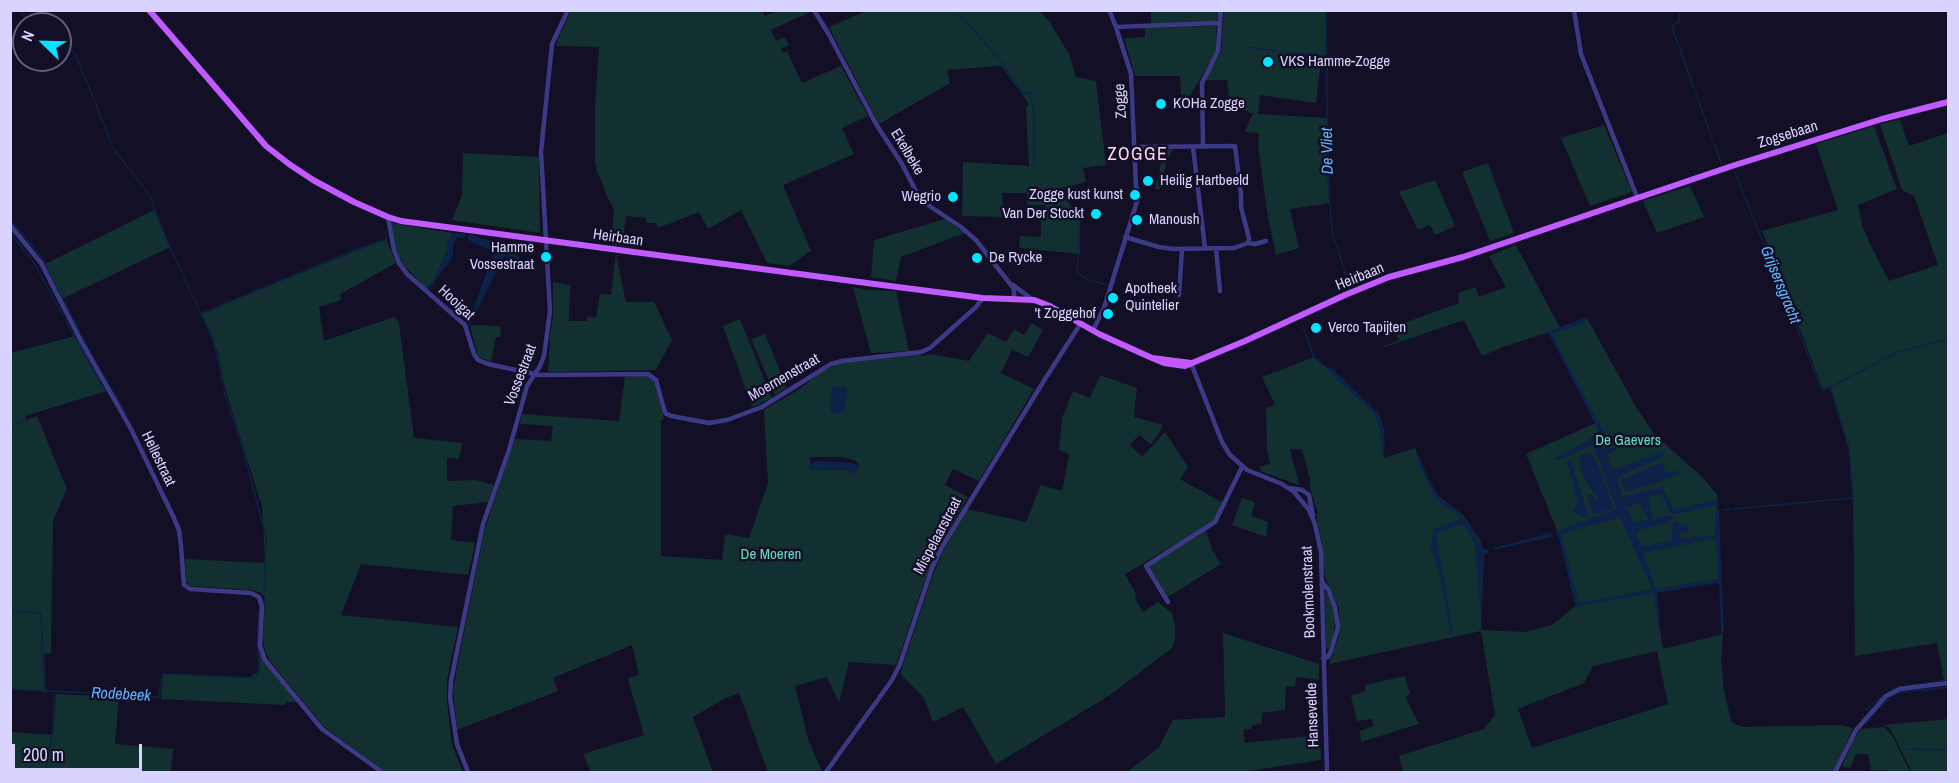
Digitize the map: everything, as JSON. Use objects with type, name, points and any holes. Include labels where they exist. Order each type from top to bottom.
[{"type":"main road","name":"Heirbaan","points":[[149,10],[266,146],[313,180],[388,217],[401,221],[547,241],[983,298],[1033,300],[1050,306],[1093,330],[1152,358],[1191,363],[1380,281],[1463,257],[1543,229]]},
{"type":"main road","name":"Zogsebaan","points":[[1543,229],[1795,146],[1948,102]]},
{"type":"street","name":"Vossestraat","points":[[468,772],[457,744],[450,697],[451,681],[478,543],[509,450],[526,386],[544,356],[550,317],[541,152],[552,44],[568,10]]},
{"type":"street","name":"Ekelbeke","points":[[814,10],[876,124],[902,164],[918,195],[925,203],[962,227],[976,240],[1008,281],[1015,292],[1014,299]]},
{"type":"street","name":"Zogge","points":[[1093,330],[1104,308],[1139,195],[1136,186],[1131,74],[1109,10]]},
{"type":"street","points":[[1203,147],[1203,81],[1218,51],[1221,10]]},
{"type":"street","points":[[1574,10],[1581,54],[1637,197]]},
{"type":"street","points":[[1116,27],[1219,23]]},
{"type":"street","points":[[1135,147],[1235,146],[1241,207],[1249,238],[1248,243]]},
{"type":"street","points":[[1193,147],[1205,248]]},
{"type":"street","points":[[1197,183],[1216,181]]},
{"type":"street","name":"Hooigat","points":[[388,217],[394,250],[399,263],[407,274],[465,324],[476,358],[488,364],[533,374]]},
{"type":"street","name":"Hellestraat","points":[[10,225],[40,263],[131,429],[179,530],[184,585],[190,589],[251,593],[259,597],[262,607],[260,646],[269,665],[322,729],[382,772]]},
{"type":"street","points":[[1125,237],[1159,247],[1182,249],[1234,248],[1248,243],[1266,241]]},
{"type":"street","points":[[1216,248],[1220,291]]},
{"type":"street","points":[[1179,295],[1182,249]]},
{"type":"street","name":"Ekelbeke","points":[[1008,281],[1033,300]]},
{"type":"street","name":"Moernenstraat","points":[[533,374],[652,375],[656,380],[665,413],[682,418],[717,422],[762,407],[831,364],[921,352],[930,348],[983,298]]},
{"type":"street","name":"Mispelaarstraat","points":[[826,772],[891,680],[900,664],[932,568],[942,547],[1081,323]]},
{"type":"street","name":"Bookmolenstraat","points":[[1191,363],[1224,447],[1235,461],[1242,467],[1288,488],[1299,498],[1313,518],[1319,538],[1323,658]]},
{"type":"street","points":[[1168,602],[1146,566],[1215,522],[1242,467]]},
{"type":"street","points":[[1288,488],[1302,490],[1309,495],[1313,518]]},
{"type":"street","points":[[1322,582],[1328,589],[1335,607],[1338,627],[1331,651],[1328,657],[1323,658]]},
{"type":"street","name":"Hansevelde","points":[[1323,658],[1327,772]]},
{"type":"street","points":[[1835,772],[1850,739],[1886,696],[1896,690],[1948,683]]},
{"type":"green space","points":[[571,11],[762,11],[765,16],[778,11],[809,11],[771,30],[776,41],[785,37],[789,45],[781,49],[783,53],[787,51],[802,83],[841,66],[868,116],[842,128],[854,154],[783,185],[811,251],[789,266],[767,263],[741,210],[708,229],[699,212],[658,228],[656,223],[646,223],[646,218],[626,216],[622,246],[611,244],[614,209],[597,171],[595,160],[595,106],[599,47],[556,46]]},
{"type":"green space","points":[[866,11],[1040,11],[1049,21],[1069,54],[1076,77],[1096,81],[1106,165],[1083,168],[1086,182],[1061,188],[1080,221],[1080,254],[1019,248],[1020,236],[1041,237],[1041,216],[1046,216],[1045,205],[1027,205],[1027,193],[1002,193],[1003,217],[962,216],[963,162],[1029,166],[1026,107],[1029,104],[1001,66],[947,70],[950,83],[879,124],[829,27]]},
{"type":"green space","points":[[1151,11],[1220,11],[1218,20],[1215,22],[1151,24]]},
{"type":"green space","points":[[1224,11],[1327,11],[1327,62],[1321,62],[1316,103],[1260,95],[1258,114],[1328,118],[1330,203],[1290,209],[1299,248],[1276,255],[1267,212],[1258,145],[1259,133],[1245,132],[1252,115],[1255,114],[1229,98],[1227,80],[1204,80],[1221,52]]},
{"type":"green space","points":[[1216,26],[1217,50],[1190,96],[1181,95],[1180,76],[1135,76],[1124,38],[1145,37],[1145,28]]},
{"type":"green space","points":[[1900,120],[1909,146],[1948,133],[1948,679],[1944,680],[1937,643],[1855,656],[1853,491],[1849,451],[1831,387],[1823,389],[1762,231],[1838,210],[1816,144],[1874,126],[1897,189],[1858,205],[1862,225],[1871,246],[1889,281],[1938,265],[1914,196],[1902,190],[1880,124]]},
{"type":"green space","points":[[1604,125],[1632,192],[1590,206],[1561,138]]},
{"type":"green space","points":[[1162,145],[1174,145],[1166,164],[1160,189],[1155,189],[1161,164]]},
{"type":"green space","points":[[463,153],[539,157],[540,233],[452,220],[462,196]]},
{"type":"green space","points":[[1488,163],[1514,233],[1490,241],[1462,172]]},
{"type":"green space","points":[[1435,180],[1455,226],[1435,235],[1430,225],[1418,230],[1399,192]]},
{"type":"green space","points":[[1690,186],[1704,217],[1657,233],[1643,201]]},
{"type":"green space","points":[[154,210],[170,247],[62,299],[45,264]]},
{"type":"green space","points":[[945,219],[965,233],[901,257],[896,281],[871,277],[874,240]]},
{"type":"green space","points":[[391,223],[452,233],[447,243],[447,251],[433,282],[426,289],[401,262]]},
{"type":"green space","points":[[386,239],[396,263],[340,294],[341,300],[319,307],[324,341],[394,317],[399,323],[414,438],[462,443],[459,459],[447,458],[447,481],[475,480],[494,485],[488,502],[453,506],[451,540],[475,543],[468,575],[361,564],[341,615],[458,627],[447,680],[447,702],[452,745],[463,772],[386,772],[324,727],[270,661],[263,639],[265,598],[261,593],[252,590],[190,586],[186,581],[185,559],[265,563],[262,507],[225,388],[217,350],[201,313]]},
{"type":"green space","name":"De Gaevers","points":[[1516,245],[1560,328],[1587,318],[1636,407],[1655,435],[1702,477],[1717,494],[1720,579],[1654,590],[1663,649],[1723,634],[1721,661],[1724,690],[1731,721],[1742,727],[1841,725],[1853,728],[1833,772],[1403,772],[1399,756],[1484,729],[1495,715],[1481,631],[1329,664],[1339,636],[1339,608],[1325,577],[1316,514],[1318,513],[1302,449],[1290,449],[1299,485],[1260,471],[1260,466],[1270,464],[1267,449],[1266,408],[1275,405],[1262,377],[1314,357],[1370,408],[1380,421],[1384,458],[1415,448],[1427,480],[1438,496],[1463,515],[1480,540],[1484,554],[1481,630],[1525,632],[1552,625],[1578,604],[1565,550],[1526,454],[1598,422],[1549,332],[1482,356],[1464,320],[1376,350],[1399,340],[1393,327],[1459,303],[1458,293],[1475,287],[1479,297],[1506,287],[1489,256]],"holes":[[[1657,651],[1668,704],[1532,748],[1518,709],[1584,683],[1593,666]]]},
{"type":"green space","points":[[616,254],[626,302],[654,302],[672,340],[656,370],[548,372],[553,318],[553,282],[570,285],[569,321],[587,321],[587,317],[596,318],[600,294],[611,295]]},
{"type":"green space","points":[[853,287],[896,291],[909,351],[871,353]]},
{"type":"green space","points":[[740,319],[772,398],[752,407],[723,326]]},
{"type":"green space","name":"De Moeren","points":[[1032,323],[1043,330],[1028,357],[1012,349],[1001,373],[1034,389],[979,481],[953,469],[945,485],[968,497],[935,556],[896,665],[849,662],[839,703],[827,677],[795,686],[808,739],[822,772],[768,772],[739,693],[693,717],[713,772],[591,772],[583,754],[644,735],[628,679],[639,674],[632,645],[553,678],[558,691],[457,730],[453,691],[484,532],[493,504],[515,439],[551,441],[553,426],[520,424],[522,414],[619,421],[625,377],[653,378],[664,419],[661,420],[661,556],[722,560],[725,534],[749,538],[768,483],[764,410],[798,390],[821,372],[841,363],[920,354],[921,356],[930,354],[969,361],[988,333],[1006,342],[1014,329],[1024,335]],"holes":[[[810,457],[841,457],[854,460],[859,464],[855,473],[843,470],[810,469]]]},
{"type":"green space","points":[[470,325],[501,326],[500,337],[496,337],[491,362],[478,357]]},
{"type":"green space","points":[[765,334],[787,388],[775,395],[751,339]]},
{"type":"green space","points":[[75,336],[106,391],[25,416],[26,420],[37,416],[67,489],[53,521],[51,653],[44,654],[46,692],[11,689],[11,353]]},
{"type":"green space","points":[[1100,375],[1137,388],[1134,417],[1163,425],[1151,444],[1139,435],[1130,445],[1142,457],[1165,432],[1188,467],[1180,479],[1223,503],[1216,519],[1210,524],[1125,574],[1143,612],[1158,602],[1172,613],[1175,640],[1172,648],[1110,695],[996,764],[963,707],[933,722],[924,698],[900,674],[933,575],[943,551],[967,509],[1026,522],[1041,485],[1062,491],[1069,454],[1059,450],[1062,418],[1073,391],[1090,398]]},
{"type":"green space","points":[[1242,498],[1255,502],[1251,516],[1268,522],[1266,537],[1232,525]]},
{"type":"green space","points":[[1206,531],[1212,549],[1221,564],[1166,598],[1150,566]]},
{"type":"green space","points":[[1325,590],[1332,604],[1335,622],[1333,639],[1328,650],[1326,646]]},
{"type":"green space","points":[[1223,633],[1319,664],[1319,680],[1296,677],[1295,687],[1286,686],[1285,710],[1262,713],[1262,724],[1252,725],[1252,729],[1243,730],[1245,743],[1320,735],[1321,760],[1241,772],[1127,772],[1159,747],[1173,720],[1225,717]]},
{"type":"green space","points":[[257,651],[261,653],[296,702],[285,702],[285,705],[161,699],[163,673],[248,678],[260,671]]},
{"type":"green space","points":[[1405,676],[1410,694],[1406,697],[1407,701],[1419,724],[1361,742],[1360,731],[1373,726],[1372,719],[1357,721],[1351,696],[1365,691],[1365,685]]},
{"type":"green space","points":[[56,694],[119,697],[115,744],[173,749],[171,772],[11,772],[11,732],[53,735]]},
{"type":"green space","points":[[1948,719],[1948,772],[1912,772],[1890,728],[1884,725]]},
{"type":"green space","points":[[1884,727],[1893,737],[1910,772],[1871,770],[1868,754],[1856,754],[1850,768],[1842,766],[1861,729]]},
{"type":"water","points":[[452,233],[465,234],[465,239],[457,237],[453,244],[453,255],[450,261],[428,291],[426,289],[433,282],[447,251],[447,243]]},
{"type":"water","points":[[469,234],[491,241],[504,251],[519,256],[518,266],[516,266],[516,259],[504,256],[470,325],[468,324],[494,252],[468,240]]},
{"type":"water","points":[[1586,317],[1587,320],[1582,323],[1552,334],[1605,434],[1600,441],[1603,448],[1606,450],[1616,446],[1618,450],[1607,455],[1611,468],[1615,469],[1662,452],[1664,456],[1617,477],[1622,497],[1662,487],[1674,510],[1719,499],[1717,505],[1674,514],[1670,513],[1661,494],[1650,497],[1648,499],[1653,516],[1651,520],[1668,515],[1675,518],[1667,523],[1638,530],[1636,535],[1642,546],[1672,541],[1672,524],[1676,521],[1690,527],[1687,533],[1680,531],[1681,539],[1715,535],[1716,510],[1719,509],[1724,633],[1721,633],[1719,585],[1717,583],[1657,593],[1660,621],[1658,621],[1653,593],[1578,606],[1575,604],[1559,539],[1555,532],[1616,509],[1616,506],[1593,445],[1555,461],[1554,459],[1599,432],[1548,332]],"holes":[[[1640,503],[1648,520],[1634,523],[1627,507]],[[1620,517],[1652,589],[1579,603],[1561,534]],[[1716,538],[1718,579],[1656,589],[1643,553]]]},
{"type":"water","points":[[1332,368],[1379,414],[1384,429],[1385,449],[1382,450],[1380,428],[1373,413],[1333,376],[1328,370]]},
{"type":"water","points":[[832,387],[847,387],[844,414],[830,412]]},
{"type":"water","points":[[1590,452],[1598,465],[1613,506],[1611,509],[1593,515],[1587,495],[1591,494],[1596,501],[1598,498],[1584,479],[1579,462],[1583,454]]},
{"type":"water","points":[[1420,457],[1427,476],[1438,495],[1454,509],[1453,512],[1440,503],[1433,493],[1418,462],[1417,458]]},
{"type":"water","points":[[1570,459],[1589,518],[1573,511],[1578,501],[1567,462]]},
{"type":"water","points":[[817,461],[852,463],[859,466],[855,473],[843,470],[810,469],[810,464]]},
{"type":"water","points":[[1660,463],[1667,466],[1661,469],[1667,472],[1679,471],[1679,475],[1625,491],[1622,480]]},
{"type":"water","points":[[1457,510],[1471,527],[1483,549],[1488,549],[1489,552],[1483,555],[1481,617],[1475,546],[1467,528],[1462,524],[1436,533],[1453,633],[1451,634],[1439,571],[1430,544],[1433,529],[1461,519],[1455,513]]},
{"type":"water","points":[[1552,533],[1551,537],[1493,550],[1493,548]]},
{"type":"waterway","name":"De Vliet","points":[[950,10],[967,23],[1001,61],[1023,94],[1030,92],[1034,112],[1034,164]]},
{"type":"waterway","name":"De Vliet","points":[[1326,10],[1328,180],[1332,231],[1350,289],[1348,290]]},
{"type":"waterway","name":"Grijsersgracht","points":[[1679,10],[1680,21],[1672,26],[1673,30],[1721,163]]},
{"type":"waterway","points":[[1247,47],[1326,57]]},
{"type":"waterway","name":"Rodebeek","points":[[72,52],[76,55],[83,74]]},
{"type":"waterway","name":"Rodebeek","points":[[85,77],[111,143]]},
{"type":"waterway","name":"Rodebeek","points":[[112,147],[149,194],[170,248],[213,339],[223,385]]},
{"type":"waterway","name":"Grijsersgracht","points":[[1735,172],[1822,390],[1829,388]]},
{"type":"waterway","name":"De Vliet","points":[[1061,191],[1080,221],[1077,273],[1089,280],[1107,285]]},
{"type":"waterway","points":[[10,219],[41,257],[97,365],[128,416]]},
{"type":"waterway","points":[[10,232],[34,263],[103,388]]},
{"type":"waterway","points":[[203,313],[387,239],[385,232]]},
{"type":"waterway","points":[[1303,327],[1314,358],[1329,369]]},
{"type":"waterway","points":[[1733,509],[1853,498],[1849,448],[1830,387],[1898,352],[1948,339]]},
{"type":"waterway","name":"Rodebeek","points":[[223,388],[244,453],[266,537],[264,595]]},
{"type":"waterway","points":[[10,425],[28,420]]},
{"type":"waterway","points":[[1723,510],[1730,509]]},
{"type":"waterway","name":"Rodebeek","points":[[263,599],[264,605]]},
{"type":"waterway","points":[[10,611],[41,613],[44,691]]},
{"type":"waterway","name":"Rodebeek","points":[[10,689],[159,697],[162,675],[165,674],[257,678],[260,661],[257,645],[259,611]]},
{"type":"waterway","points":[[1865,710],[1894,688],[1948,680]]},
{"type":"waterway","points":[[1880,707],[1896,693],[1948,687]]},
{"type":"waterway","name":"Rodebeek","points":[[45,772],[53,731],[54,693]]},
{"type":"waterway","points":[[1866,723],[1878,709]]},
{"type":"waterway","points":[[1908,749],[1948,750]]},
{"type":"place","name":"VKS Hamme-Zogge","points":[[1268,62]]},
{"type":"place","name":"KOHa Zogge","points":[[1161,104]]},
{"type":"place","name":"Heilig Hartbeeld","points":[[1148,181]]},
{"type":"place","name":"Zogge kust kunst","points":[[1135,195]]},
{"type":"place","name":"Wegrio","points":[[953,197]]},
{"type":"place","name":"Van Der Stockt","points":[[1096,214]]},
{"type":"place","name":"Manoush","points":[[1137,220]]},
{"type":"place","name":"Hamme Vossestraat","points":[[546,257]]},
{"type":"place","name":"De Rycke","points":[[977,258]]},
{"type":"place","name":"Apotheek Quintelier","points":[[1113,298]]},
{"type":"place","name":"'t Zoggehof","points":[[1108,314]]},
{"type":"place","name":"Verco Tapijten","points":[[1316,328]]},
{"type":"district","name":"ZOGGE","points":[[1138,155]]}]
